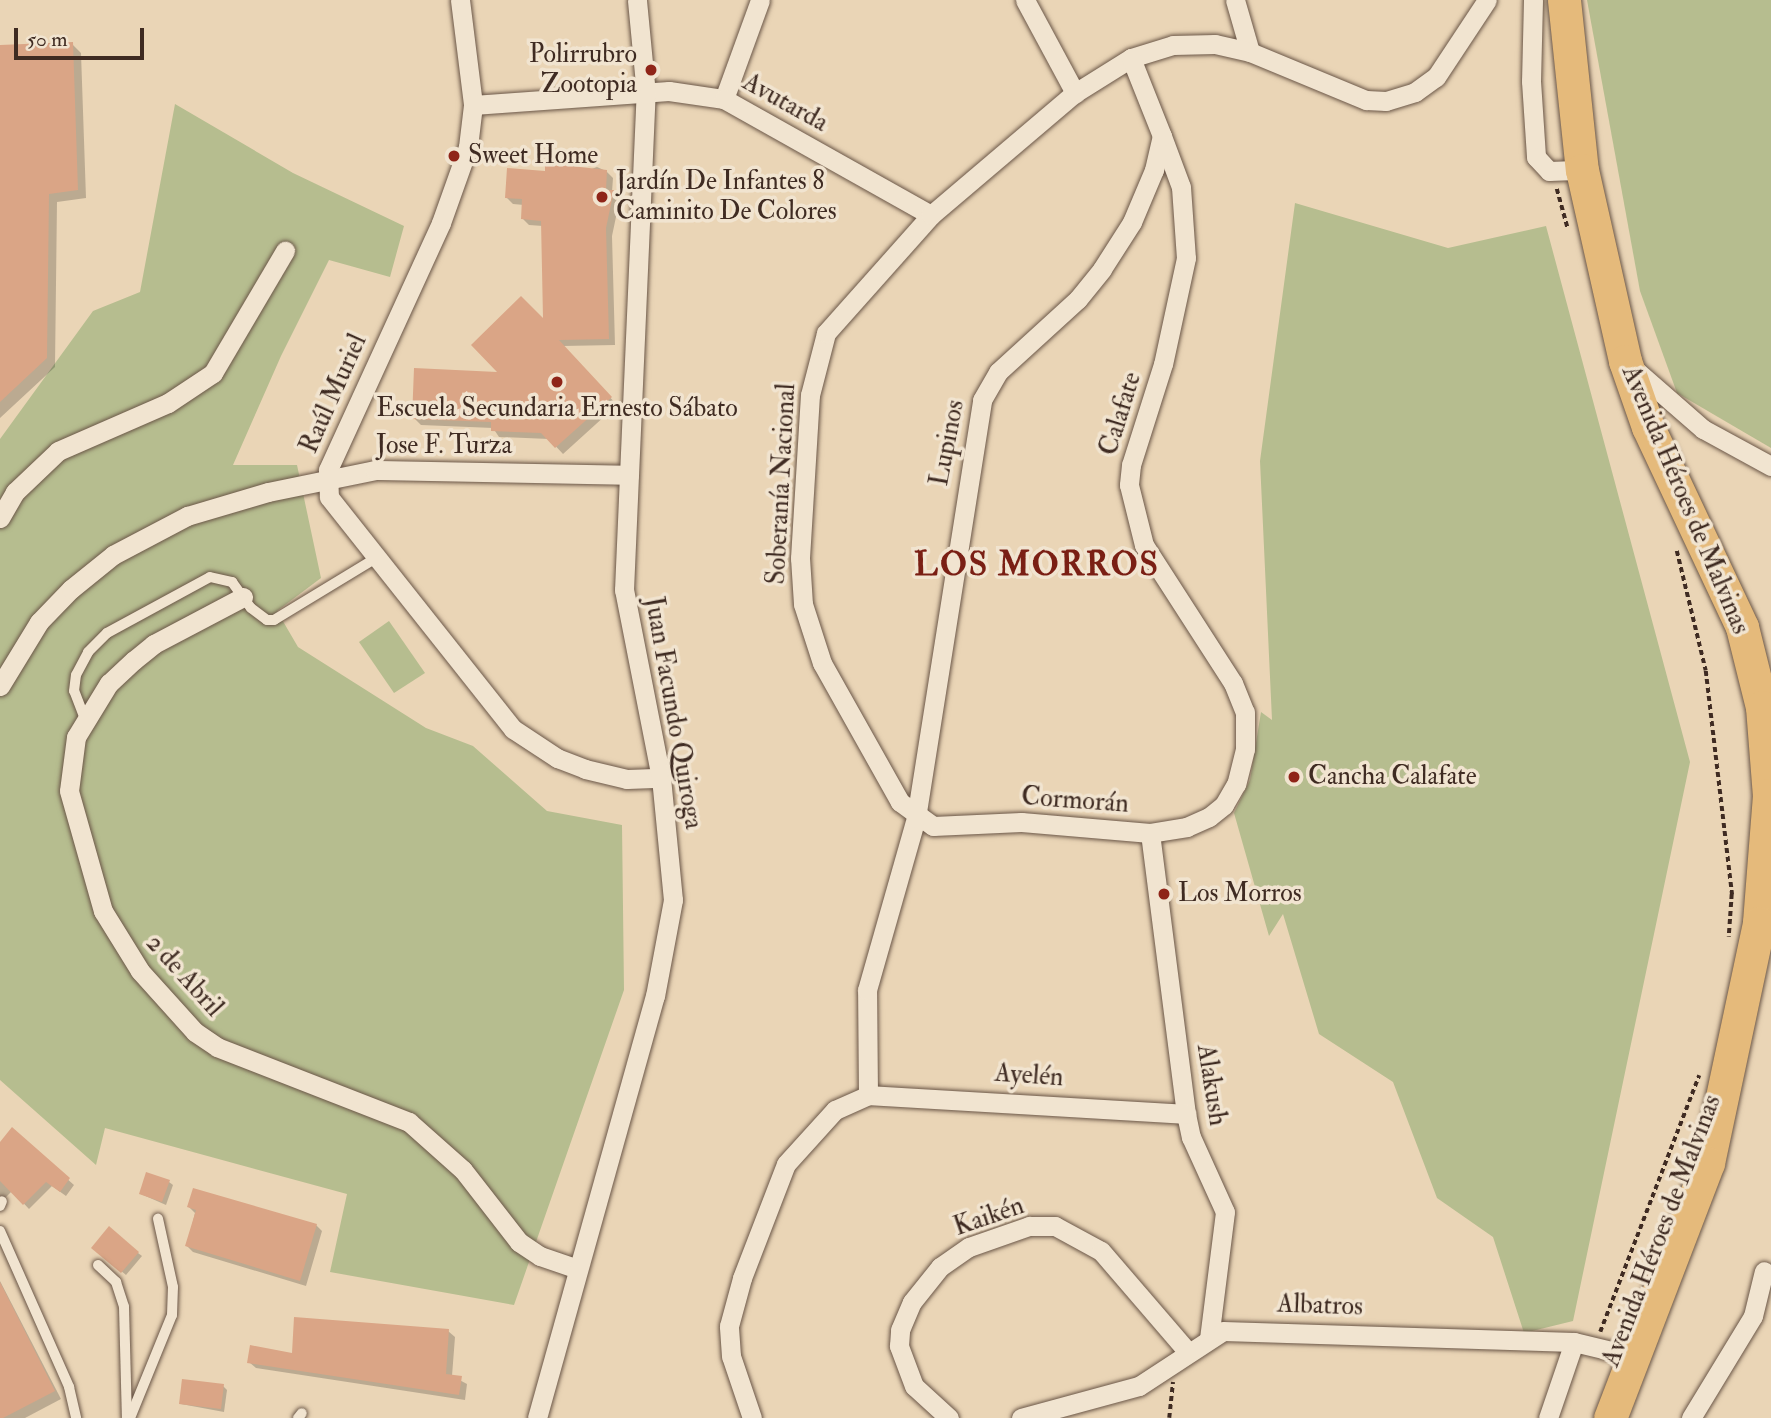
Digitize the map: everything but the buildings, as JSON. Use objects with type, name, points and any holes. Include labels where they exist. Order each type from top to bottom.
[{"type":"highway","name":"Avenida Héroes de Malvinas","points":[[1563,0],[1568,170],[1625,361],[1657,447],[1728,590],[1754,667],[1769,795],[1759,923],[1734,1042],[1616,1351],[1587,1418]]},
{"type":"highway","name":"Avenida Héroes de Malvinas","points":[[1610,1418],[1616,1351]]},
{"type":"street","name":"Raúl Muriel","points":[[460,0],[474,105],[468,147],[446,210],[326,480],[329,497],[513,729],[557,758],[585,769],[626,779],[661,778]]},
{"type":"street","name":"Juan Facundo Quiroga","points":[[537,1418],[575,1268],[666,946],[673,870],[661,778],[624,590],[646,94],[637,0]]},
{"type":"street","points":[[724,99],[760,0]]},
{"type":"street","points":[[1026,0],[1074,93]]},
{"type":"street","points":[[1235,0],[1250,52]]},
{"type":"street","name":"Soberanía Nacional","points":[[916,818],[900,802],[822,663],[803,604],[800,558],[810,395],[826,333],[931,215],[1074,93],[1131,58],[1173,45],[1215,44],[1250,52],[1366,100],[1386,101],[1415,92],[1436,77],[1487,0]]},
{"type":"street","points":[[1533,0],[1531,81],[1536,157],[1540,165],[1568,170]]},
{"type":"street","points":[[1131,58],[1162,135]]},
{"type":"street","name":"Avutarda","points":[[474,105],[669,91],[724,99],[931,215]]},
{"type":"street","name":"Calafate","points":[[1162,135],[1181,187],[1186,258],[1163,364],[1131,465],[1129,485],[1144,545],[1233,683],[1245,712],[1245,749],[1236,783],[1224,805]]},
{"type":"street","name":"Lupinos","points":[[916,818],[974,433],[988,384],[1078,299],[1101,269],[1147,192],[1162,135]]},
{"type":"street","points":[[0,518],[15,492],[58,451],[168,403],[213,373],[285,251]]},
{"type":"street","points":[[1625,361],[1703,429],[1771,466]]},
{"type":"street","name":"Jose F. Turza","points":[[0,686],[39,622],[113,555],[187,516],[268,492],[405,468],[629,475]]},
{"type":"street","name":"2 de Abril","points":[[243,597],[154,644],[109,683],[85,719],[71,759],[69,791],[103,911],[140,971],[195,1032],[217,1046],[380,1107],[410,1122],[463,1170],[519,1242],[540,1256],[575,1268]]},
{"type":"street","name":"Cormorán","points":[[916,818],[933,826],[1021,822],[1150,833],[1187,827],[1224,805]]},
{"type":"street","points":[[752,1418],[730,1346],[729,1326],[746,1265],[786,1164],[835,1110],[868,1095],[867,990],[916,818]]},
{"type":"street","name":"Alakush","points":[[1150,833],[1186,1114],[1191,1138],[1225,1212],[1209,1339]]},
{"type":"street","points":[[1759,923],[1771,881]]},
{"type":"street","name":"Ayelén","points":[[868,1095],[1186,1114]]},
{"type":"street","name":"Kaikén","points":[[949,1418],[914,1386],[904,1364],[900,1338],[908,1311],[949,1260],[969,1247],[1030,1226],[1055,1226],[1101,1251],[1188,1352]]},
{"type":"street","points":[[1691,1418],[1753,1317],[1765,1271]]},
{"type":"street","name":"Albatros","points":[[1021,1418],[1139,1386],[1223,1331],[1574,1342],[1616,1351]]},
{"type":"street","points":[[1548,1418],[1574,1342]]},
{"type":"lane","points":[[85,719],[74,691],[76,675],[88,652],[107,633],[210,577],[232,582],[267,620],[274,620],[376,558]]},
{"type":"lane","points":[[128,1418],[172,1315],[173,1287],[158,1219]]},
{"type":"lane","points":[[0,1231],[69,1387],[76,1418]]},
{"type":"lane","points":[[98,1265],[116,1282],[124,1307],[128,1418]]},
{"type":"path","points":[[1568,170],[1573,243]]},
{"type":"path","points":[[1675,547],[1706,671],[1732,894],[1728,946]]},
{"type":"path","points":[[1616,1351],[1700,1071]]},
{"type":"path","points":[[1169,1418],[1175,1389],[1170,1367]]},
{"type":"green space","points":[[1587,0],[1771,0],[1771,448],[1677,393],[1640,291]]},
{"type":"green space","points":[[175,104],[293,173],[404,226],[390,277],[329,260],[281,356],[233,465],[297,465],[321,578],[277,611],[298,647],[426,728],[473,746],[547,811],[622,825],[624,990],[514,1305],[330,1272],[347,1194],[105,1128],[96,1165],[0,1080],[0,439],[93,311],[140,292]]},
{"type":"green space","points":[[1295,203],[1448,248],[1546,226],[1690,762],[1573,1321],[1524,1333],[1493,1237],[1437,1198],[1393,1082],[1319,1034],[1283,914],[1269,936],[1234,813],[1250,780],[1261,712],[1272,720],[1260,461]]},
{"type":"green space","points":[[389,621],[425,673],[394,693],[359,642]]},
{"type":"place","name":"Polirrubro Zootopia","points":[[651,70]]},
{"type":"place","name":"Sweet Home","points":[[454,156]]},
{"type":"place","name":"Jardín De Infantes 8 Caminito De Colores","points":[[602,197]]},
{"type":"place","name":"Escuela Secundaria Ernesto Sábato","points":[[557,382]]},
{"type":"place","name":"Cancha Calafate","points":[[1294,777]]},
{"type":"place","name":"Los Morros","points":[[1164,894]]},
{"type":"district","name":"LOS MORROS","points":[[1037,565]]}]
